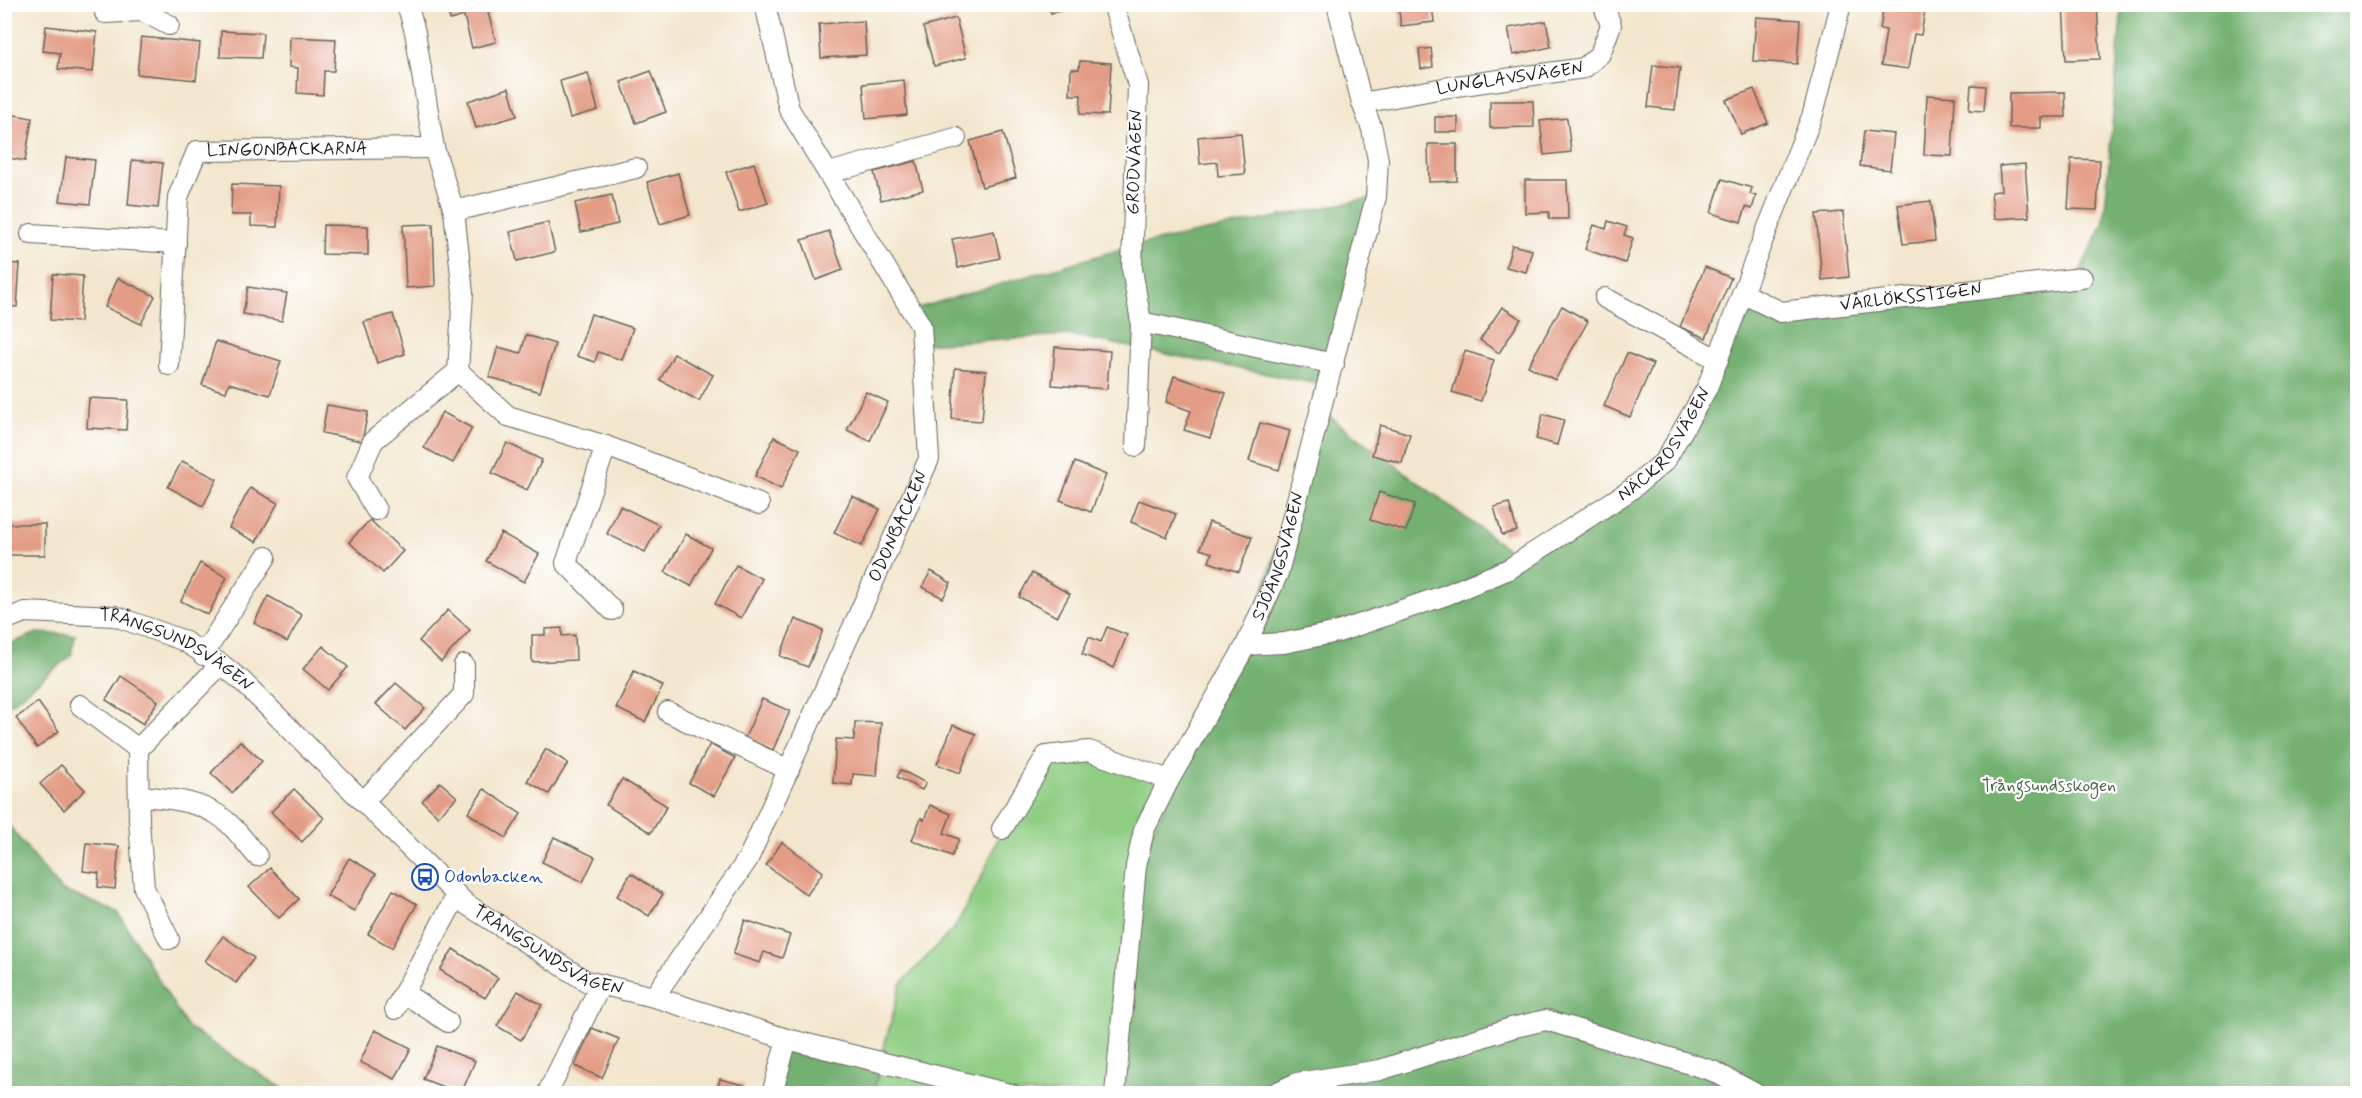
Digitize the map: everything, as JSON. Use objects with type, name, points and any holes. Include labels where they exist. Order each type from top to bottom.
[{"type":"street","points":[[376,510],[357,478],[373,441],[458,371],[463,293],[454,211],[434,148],[415,32],[407,4]]},
{"type":"street","name":"ODONBACKEN","points":[[654,997],[748,859],[929,459],[921,326],[789,109],[765,4]]},
{"type":"street","name":"GRODVÄGEN","points":[[1113,4],[1138,85],[1132,268],[1141,322],[1136,446]]},
{"type":"street","name":"SJÖÄNGSVÄGEN","points":[[1114,1094],[1136,866],[1144,830],[1169,780],[1246,645],[1278,573],[1376,197],[1378,160],[1372,129],[1362,102],[1337,4]]},
{"type":"street","name":"LUNGLAVSVÄGEN","points":[[1362,102],[1584,68],[1600,54],[1611,25],[1603,4]]},
{"type":"street","name":"NÄCKROSVÄGEN","points":[[1246,645],[1284,643],[1338,632],[1446,595],[1509,569],[1629,491],[1665,461],[1707,388],[1813,114],[1841,4]]},
{"type":"street","points":[[105,13],[143,8],[169,25]]},
{"type":"street","points":[[828,173],[956,138]]},
{"type":"street","name":"LINGONBACKARNA","points":[[169,365],[178,197],[197,151],[434,148]]},
{"type":"street","points":[[454,211],[636,168]]},
{"type":"street","points":[[31,234],[176,243]]},
{"type":"street","name":"VÅRLÖKSSTIGEN","points":[[1742,293],[1781,312],[2082,278]]},
{"type":"street","points":[[1605,298],[1718,360]]},
{"type":"street","points":[[1141,322],[1334,364]]},
{"type":"street","points":[[458,371],[508,416],[606,446],[759,504]]},
{"type":"street","points":[[606,446],[566,563],[612,610]]},
{"type":"street","points":[[169,939],[144,888],[139,821],[138,749],[212,660],[266,557]]},
{"type":"street","name":"TRÅNGSUNDSVÄGEN","points":[[4,620],[25,612],[115,616],[182,640],[242,681],[466,904],[586,981],[654,997],[787,1039],[1010,1094]]},
{"type":"street","points":[[363,801],[465,694],[464,665]]},
{"type":"street","points":[[80,705],[138,749]]},
{"type":"street","points":[[668,712],[789,770]]},
{"type":"street","points":[[1002,829],[1046,756],[1089,750],[1169,780]]},
{"type":"street","points":[[140,796],[173,798],[214,812],[236,831],[257,856]]},
{"type":"street","points":[[448,1022],[399,1001],[457,895]]},
{"type":"street","points":[[549,1090],[601,984]]},
{"type":"street","points":[[1273,1094],[1297,1083],[1380,1070],[1511,1028],[1546,1020],[1713,1071],[1756,1094]]},
{"type":"street","points":[[772,1094],[787,1039]]},
{"type":"green space","name":"Trångsundsskogen","points":[[2122,5],[2357,5],[2357,1093],[1115,1094],[1136,866],[1246,645],[1321,410],[1521,559],[1665,461],[1742,293],[1781,312],[2076,279],[2104,222]]},
{"type":"green space","points":[[1376,197],[1328,386],[1069,335],[922,344],[911,310],[1132,246]]},
{"type":"green space","points":[[37,633],[75,635],[71,656],[5,708],[5,646]]},
{"type":"green space","points":[[1089,751],[1169,780],[1115,1093],[874,1094],[880,1062],[901,984],[955,927],[983,874],[1002,829],[1046,756]]},
{"type":"green space","points":[[4,820],[61,890],[118,912],[187,1027],[290,1093],[8,1093],[4,1089]]},
{"type":"green space","points":[[787,1039],[880,1062],[874,1093],[772,1094]]},
{"type":"building","points":[[1049,4],[1086,4],[1086,5],[1051,13]]},
{"type":"building","points":[[1398,4],[1432,4],[1434,22],[1401,26]]},
{"type":"building","points":[[1884,4],[1926,4],[1921,35],[1914,34],[1908,69],[1881,65],[1886,30],[1880,29]]},
{"type":"building","points":[[2063,4],[2097,4],[2100,59],[2066,60]]},
{"type":"building","points":[[447,5],[486,5],[496,42],[472,48],[464,16],[450,20]]},
{"type":"building","points":[[1756,17],[1800,20],[1797,64],[1753,61]]},
{"type":"building","points":[[956,18],[966,58],[934,66],[923,27]]},
{"type":"building","points":[[864,21],[866,55],[821,58],[819,24]]},
{"type":"building","points":[[1546,21],[1551,47],[1513,55],[1508,28]]},
{"type":"building","points":[[46,26],[97,32],[93,72],[58,69],[60,53],[43,51]]},
{"type":"building","points":[[221,31],[263,33],[261,58],[220,57]]},
{"type":"building","points":[[141,37],[200,43],[196,80],[137,74]]},
{"type":"building","points":[[290,37],[336,39],[334,71],[324,71],[323,95],[297,93],[298,68],[289,67]]},
{"type":"building","points":[[1431,48],[1433,67],[1421,69],[1419,50]]},
{"type":"building","points":[[1080,61],[1111,63],[1108,115],[1080,114],[1081,95],[1070,95],[1071,69],[1079,69]]},
{"type":"building","points":[[1653,65],[1680,68],[1675,110],[1648,107]]},
{"type":"building","points":[[651,71],[666,112],[636,123],[621,82]]},
{"type":"building","points":[[588,73],[598,110],[570,118],[560,81]]},
{"type":"building","points":[[904,80],[907,115],[866,119],[863,84]]},
{"type":"building","points":[[1971,85],[1986,86],[1984,111],[1969,110]]},
{"type":"building","points":[[509,88],[517,116],[476,128],[468,101]]},
{"type":"building","points":[[1754,89],[1768,123],[1741,134],[1726,100]]},
{"type":"building","points":[[2065,92],[2066,117],[2041,117],[2041,128],[2009,128],[2009,93]]},
{"type":"building","points":[[1927,95],[1955,97],[1952,156],[1924,155]]},
{"type":"building","points":[[1490,101],[1533,101],[1534,127],[1490,128]]},
{"type":"building","points":[[4,113],[32,118],[25,161],[4,157]]},
{"type":"building","points":[[1435,117],[1458,117],[1458,132],[1435,132]]},
{"type":"building","points":[[1567,118],[1571,152],[1544,155],[1540,121]]},
{"type":"building","points":[[1864,131],[1894,134],[1890,170],[1860,166]]},
{"type":"building","points":[[1003,132],[1016,178],[982,187],[970,141]]},
{"type":"building","points":[[1241,133],[1245,174],[1218,176],[1217,162],[1200,164],[1198,137]]},
{"type":"building","points":[[1428,144],[1457,144],[1457,181],[1429,182]]},
{"type":"building","points":[[66,157],[95,160],[90,204],[60,201]]},
{"type":"building","points":[[2071,159],[2100,160],[2097,210],[2068,209]]},
{"type":"building","points":[[132,160],[163,163],[158,208],[128,205]]},
{"type":"building","points":[[916,161],[923,190],[881,200],[874,172]]},
{"type":"building","points":[[754,163],[768,203],[739,212],[726,172]]},
{"type":"building","points":[[2025,164],[2029,217],[1994,219],[1991,192],[2001,191],[1999,166]]},
{"type":"building","points":[[678,173],[690,215],[660,224],[647,182]]},
{"type":"building","points":[[1722,179],[1752,188],[1750,194],[1756,196],[1752,209],[1746,207],[1741,222],[1711,213]]},
{"type":"building","points":[[1525,180],[1567,180],[1568,219],[1549,219],[1549,212],[1525,213]]},
{"type":"building","points":[[232,184],[279,186],[277,227],[251,226],[251,215],[231,215]]},
{"type":"building","points":[[612,195],[618,224],[581,232],[575,203]]},
{"type":"building","points":[[1931,201],[1935,241],[1903,244],[1898,205]]},
{"type":"building","points":[[1843,212],[1849,277],[1822,280],[1816,214]]},
{"type":"building","points":[[1608,221],[1627,227],[1624,235],[1633,238],[1625,263],[1585,249],[1594,225],[1606,229]]},
{"type":"building","points":[[548,222],[555,252],[517,261],[510,232]]},
{"type":"building","points":[[433,224],[435,286],[406,288],[403,225]]},
{"type":"building","points":[[323,225],[368,226],[368,255],[322,254]]},
{"type":"building","points":[[829,231],[843,270],[816,280],[802,240]]},
{"type":"building","points":[[994,231],[1000,258],[958,268],[952,239]]},
{"type":"building","points":[[1512,245],[1532,250],[1526,272],[1506,267]]},
{"type":"building","points":[[4,263],[20,264],[17,307],[4,306]]},
{"type":"building","points":[[1705,267],[1731,278],[1706,338],[1680,327]]},
{"type":"building","points":[[53,274],[83,276],[80,322],[50,320]]},
{"type":"building","points":[[118,278],[155,296],[141,324],[105,307]]},
{"type":"building","points":[[248,287],[287,293],[282,321],[243,314]]},
{"type":"building","points":[[1562,306],[1588,321],[1555,380],[1528,366]]},
{"type":"building","points":[[1502,307],[1521,319],[1499,353],[1480,340]]},
{"type":"building","points":[[393,314],[405,354],[377,363],[364,322]]},
{"type":"building","points":[[591,314],[633,328],[622,360],[598,352],[595,362],[577,356]]},
{"type":"building","points":[[526,335],[555,344],[540,392],[489,377],[498,347],[521,353]]},
{"type":"building","points":[[216,341],[281,361],[270,395],[229,383],[226,392],[202,385]]},
{"type":"building","points":[[1055,347],[1110,351],[1107,389],[1052,385]]},
{"type":"building","points":[[1465,351],[1494,360],[1481,401],[1452,392]]},
{"type":"building","points":[[1627,353],[1653,364],[1630,417],[1604,406]]},
{"type":"building","points":[[674,354],[713,375],[699,401],[660,380]]},
{"type":"building","points":[[955,368],[986,371],[982,421],[952,419]]},
{"type":"building","points":[[1174,376],[1226,393],[1210,438],[1184,430],[1191,411],[1166,402]]},
{"type":"building","points":[[866,392],[888,402],[870,441],[847,430]]},
{"type":"building","points":[[89,398],[128,400],[126,430],[87,428]]},
{"type":"building","points":[[327,405],[368,412],[362,441],[322,433]]},
{"type":"building","points":[[442,412],[472,428],[453,463],[424,448]]},
{"type":"building","points":[[1543,414],[1564,420],[1557,445],[1536,439]]},
{"type":"building","points":[[1260,423],[1290,431],[1279,470],[1249,461]]},
{"type":"building","points":[[1380,425],[1410,434],[1402,463],[1372,455]]},
{"type":"building","points":[[774,437],[800,449],[781,489],[755,476]]},
{"type":"building","points":[[507,443],[542,460],[527,490],[492,473]]},
{"type":"building","points":[[182,461],[217,479],[203,506],[168,487]]},
{"type":"building","points":[[1075,462],[1106,475],[1091,512],[1060,500]]},
{"type":"building","points":[[250,488],[278,503],[256,542],[229,528]]},
{"type":"building","points":[[1379,492],[1415,504],[1406,531],[1370,520]]},
{"type":"building","points":[[852,496],[880,509],[862,546],[834,533]]},
{"type":"building","points":[[1139,500],[1176,514],[1167,537],[1131,522]]},
{"type":"building","points":[[1509,503],[1517,531],[1502,535],[1494,507]]},
{"type":"building","points":[[620,506],[659,525],[645,552],[607,534]]},
{"type":"building","points":[[370,520],[403,551],[383,573],[349,542]]},
{"type":"building","points":[[1209,522],[1252,537],[1239,572],[1209,562],[1212,553],[1200,549]]},
{"type":"building","points":[[4,524],[45,524],[45,555],[4,555]]},
{"type":"building","points":[[501,533],[539,554],[524,582],[486,561]]},
{"type":"building","points":[[686,534],[711,548],[691,586],[665,572]]},
{"type":"building","points":[[200,563],[227,577],[208,615],[181,601]]},
{"type":"building","points":[[736,565],[762,579],[741,618],[715,604]]},
{"type":"building","points":[[931,571],[951,583],[943,598],[922,587]]},
{"type":"building","points":[[1032,573],[1070,594],[1057,617],[1019,597]]},
{"type":"building","points":[[268,596],[302,615],[287,642],[254,623]]},
{"type":"building","points":[[448,610],[470,630],[441,662],[419,641]]},
{"type":"building","points":[[795,619],[823,630],[808,667],[780,656]]},
{"type":"building","points":[[1107,627],[1127,635],[1114,668],[1082,654],[1089,637],[1101,642]]},
{"type":"building","points":[[562,628],[562,636],[575,635],[576,660],[532,662],[532,635],[545,635],[545,629]]},
{"type":"building","points":[[323,646],[348,667],[328,690],[303,669]]},
{"type":"building","points":[[634,671],[663,686],[645,722],[616,708]]},
{"type":"building","points":[[121,676],[158,701],[143,724],[106,700]]},
{"type":"building","points":[[396,683],[425,708],[405,730],[376,704]]},
{"type":"building","points":[[762,699],[790,711],[773,750],[745,738]]},
{"type":"building","points":[[38,702],[59,731],[37,748],[16,718]]},
{"type":"building","points":[[855,722],[881,723],[877,776],[853,774],[852,785],[833,783],[836,739],[854,740]]},
{"type":"building","points":[[953,725],[976,734],[960,773],[937,764]]},
{"type":"building","points":[[240,741],[262,761],[232,793],[211,773]]},
{"type":"building","points":[[710,744],[735,758],[714,796],[689,783]]},
{"type":"building","points":[[546,749],[568,763],[549,794],[527,781]]},
{"type":"building","points":[[61,765],[85,790],[64,810],[40,784]]},
{"type":"building","points":[[901,770],[926,783],[922,790],[897,777]]},
{"type":"building","points":[[622,779],[667,806],[651,833],[606,805]]},
{"type":"building","points":[[440,782],[457,797],[438,816],[422,801]]},
{"type":"building","points":[[294,789],[324,818],[302,842],[271,812]]},
{"type":"building","points":[[484,789],[521,814],[506,838],[468,813]]},
{"type":"building","points":[[930,805],[951,814],[944,833],[959,839],[952,856],[912,840],[921,818],[924,820]]},
{"type":"building","points":[[554,837],[595,857],[583,882],[542,862]]},
{"type":"building","points":[[782,842],[823,872],[807,895],[766,865]]},
{"type":"building","points":[[86,843],[119,846],[115,889],[98,887],[99,873],[83,871]]},
{"type":"building","points":[[349,858],[376,874],[354,911],[327,896]]},
{"type":"building","points":[[270,868],[299,899],[279,918],[249,887]]},
{"type":"building","points":[[631,873],[663,894],[649,916],[617,896]]},
{"type":"building","points":[[393,890],[417,904],[392,948],[368,934]]},
{"type":"building","points":[[745,920],[790,935],[782,958],[764,952],[760,963],[733,954]]},
{"type":"building","points":[[223,936],[254,958],[236,983],[205,961]]},
{"type":"building","points":[[453,949],[498,978],[485,998],[440,970]]},
{"type":"building","points":[[518,991],[542,1005],[521,1040],[497,1026]]},
{"type":"building","points":[[592,1028],[619,1039],[602,1078],[575,1066]]},
{"type":"building","points":[[375,1030],[411,1048],[395,1079],[360,1062]]},
{"type":"building","points":[[437,1046],[475,1061],[461,1094],[423,1079]]},
{"type":"building","points":[[720,1079],[744,1085],[742,1094],[716,1094]]},
{"type":"place","name":"Odonbacken","points":[[425,877]]}]
